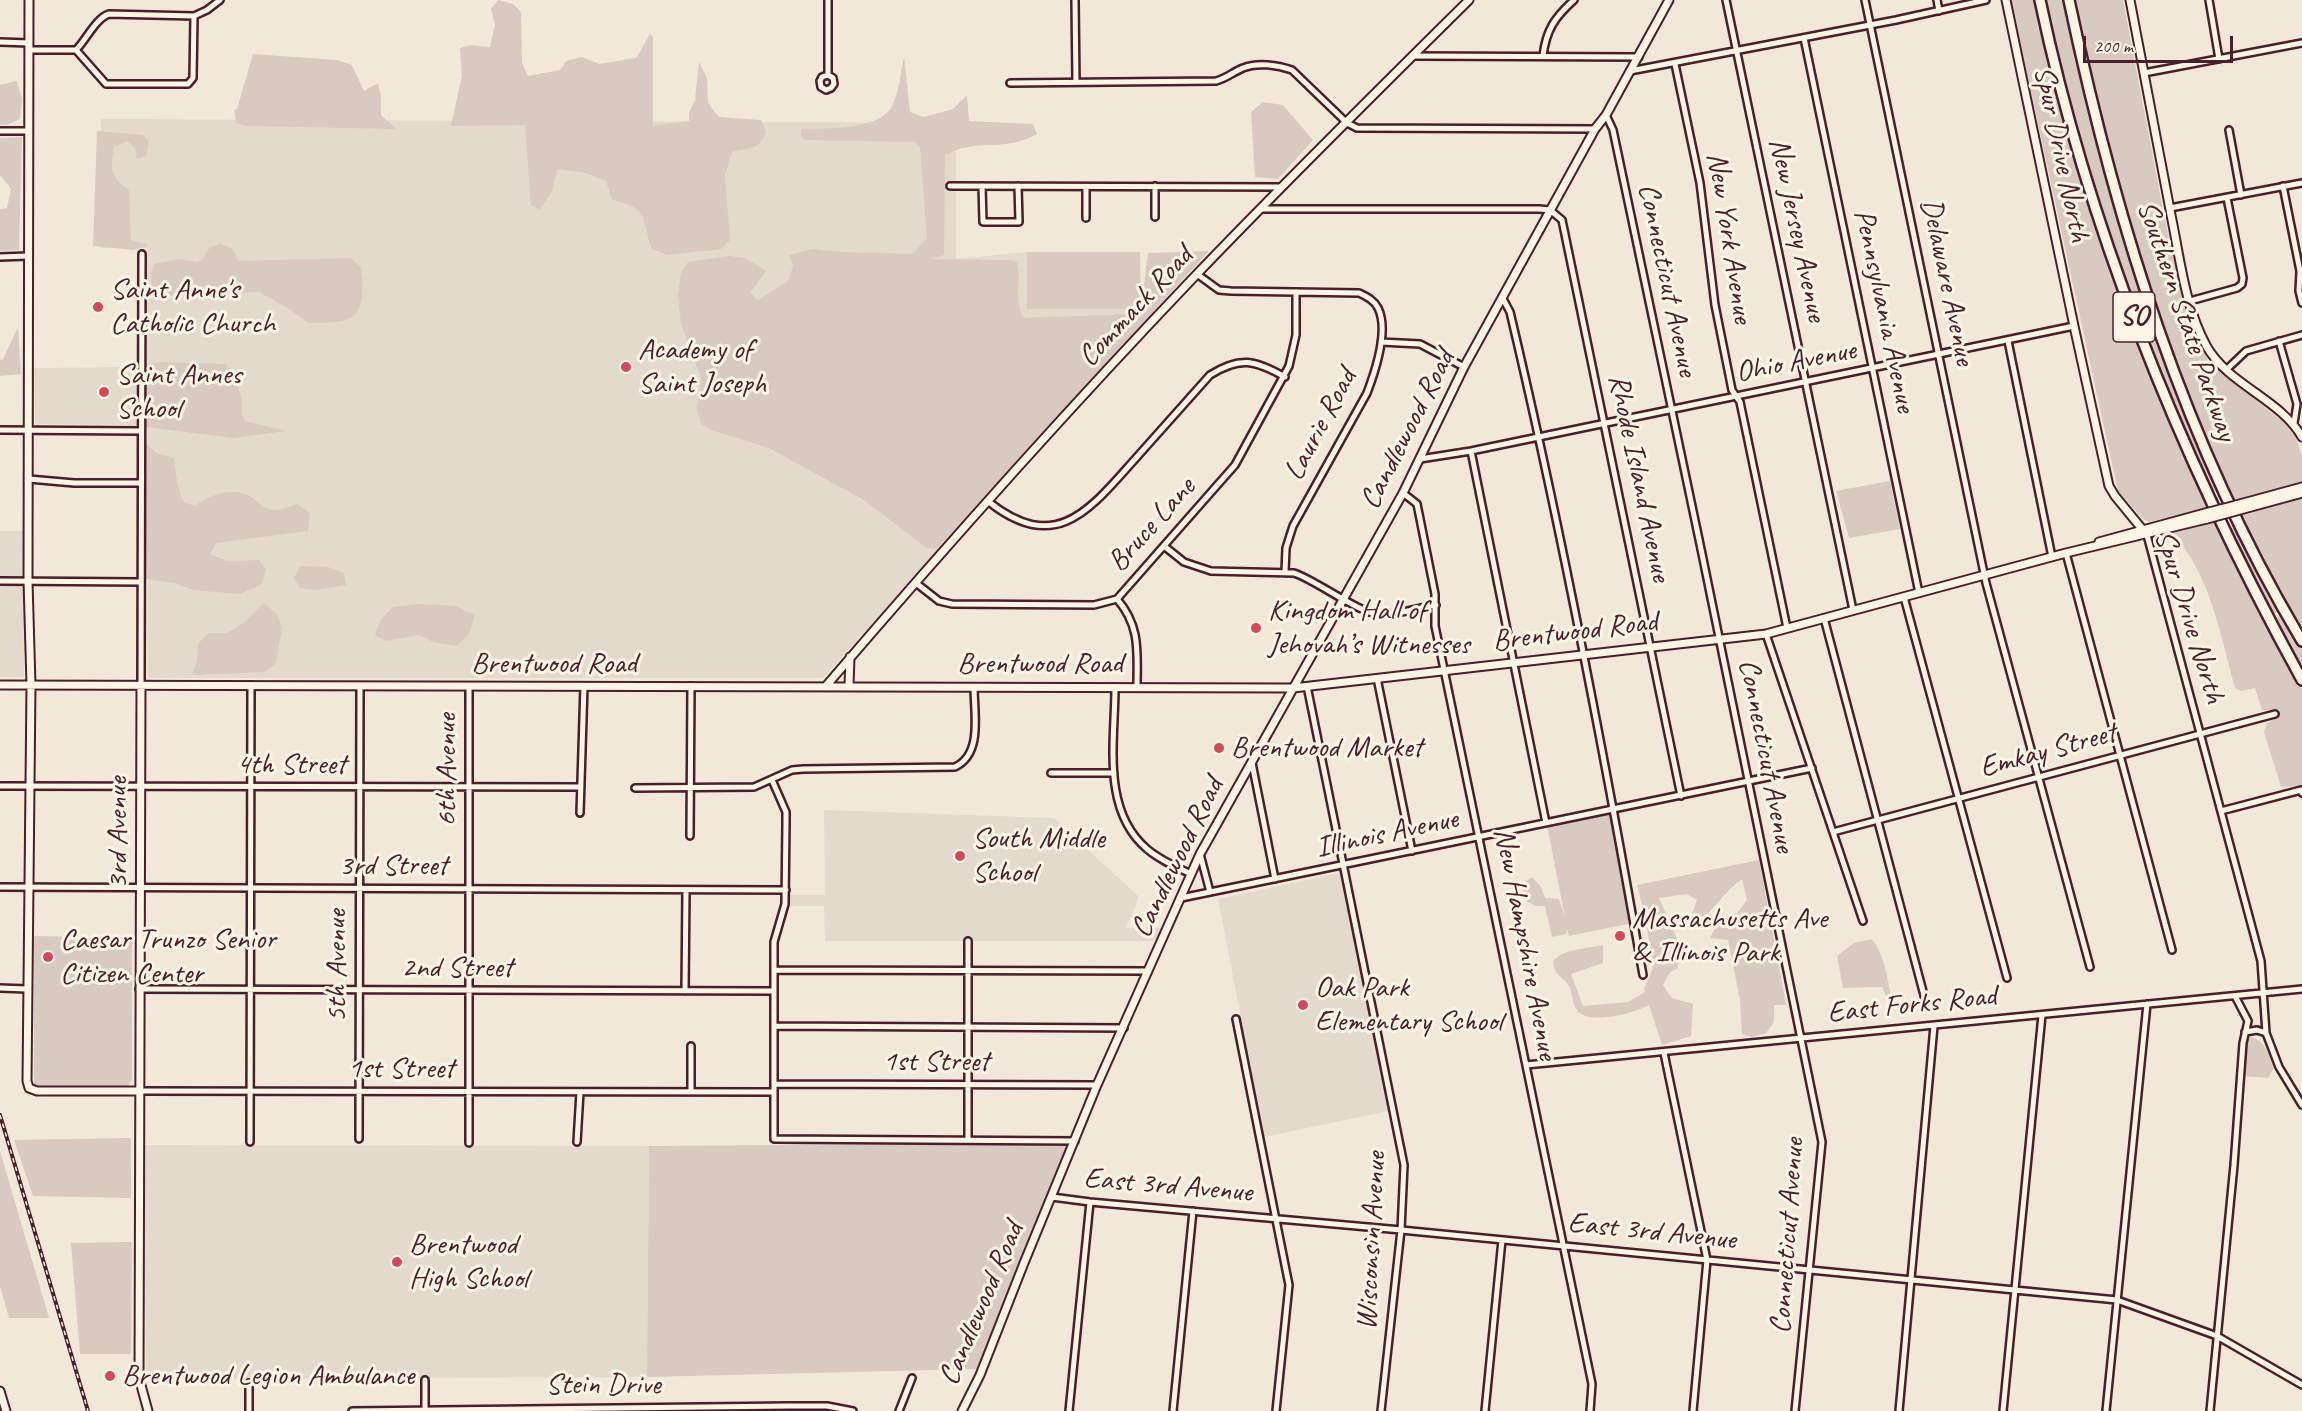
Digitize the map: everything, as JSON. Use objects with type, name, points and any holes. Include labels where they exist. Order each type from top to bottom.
[{"type":"highway","name":"Southern State Parkway","points":[[2040,0],[2072,132],[2089,191],[2121,285],[2178,426],[2230,542],[2302,680]]},
{"type":"highway","name":"Southern State Parkway","points":[[2069,0],[2097,119],[2123,214],[2142,279],[2176,377],[2230,506],[2265,576],[2302,641]]},
{"type":"street","points":[[0,988],[27,989],[31,685],[28,581],[30,479],[29,0]]},
{"type":"street","points":[[76,50],[98,21],[109,14],[194,16],[220,0]]},
{"type":"street","points":[[828,0],[828,75]]},
{"type":"street","points":[[1075,0],[1076,82]]},
{"type":"street","name":"Commack Road","points":[[826,686],[916,583],[1197,274],[1468,0]]},
{"type":"street","points":[[1543,56],[1544,43],[1551,24],[1574,0]]},
{"type":"street","name":"Candlewood Road","points":[[962,1411],[980,1375],[1097,1085],[1200,854],[1403,494],[1464,367],[1669,0]]},
{"type":"street","name":"New Jersey Avenue","points":[[1726,0],[1853,610]]},
{"type":"street","name":"Delaware Avenue","points":[[1865,0],[1985,574],[2090,968]]},
{"type":"street","points":[[1937,0],[1939,11]]},
{"type":"street","points":[[1630,71],[1737,52],[1986,0]]},
{"type":"street","name":"Spur Drive North","points":[[2006,0],[2109,486],[2145,532],[2261,961],[2266,1033],[2279,1067],[2302,1105]]},
{"type":"street","points":[[2130,0],[2190,301],[2208,348],[2226,370],[2294,423],[2302,437]]},
{"type":"street","points":[[2209,0],[2219,59]]},
{"type":"street","points":[[0,42],[76,50],[106,84],[158,86],[188,84],[193,78],[194,16]]},
{"type":"street","name":"Pennsylvania Avenue","points":[[1804,38],[1919,593]]},
{"type":"street","points":[[2144,73],[2302,43]]},
{"type":"street","points":[[1413,56],[1639,57]]},
{"type":"street","name":"New York Avenue","points":[[1675,64],[1700,183],[1715,305],[1732,390],[1740,402],[1787,628]]},
{"type":"street","points":[[1010,83],[1216,81],[1227,78],[1244,68],[1281,66],[1292,70],[1347,123],[1357,128],[1595,129]]},
{"type":"street","name":"Connecticut Avenue","points":[[1606,115],[1613,130],[1822,1142],[1795,1411]]},
{"type":"street","points":[[0,131],[28,130]]},
{"type":"street","points":[[2229,130],[2241,195]]},
{"type":"street","points":[[2170,208],[2302,183]]},
{"type":"street","points":[[950,186],[1282,187]]},
{"type":"street","points":[[982,186],[983,222],[1019,222],[1018,186]]},
{"type":"street","points":[[1155,186],[1155,218]]},
{"type":"street","points":[[2283,186],[2301,271],[2299,291],[2302,303]]},
{"type":"street","points":[[1086,187],[1086,218]]},
{"type":"street","points":[[2190,301],[2237,288],[2242,284],[2243,278],[2226,198]]},
{"type":"street","points":[[1261,209],[1550,210]]},
{"type":"street","name":"Rhode Island Avenue","points":[[1550,210],[1562,220],[1681,796]]},
{"type":"street","name":"3rd Avenue","points":[[142,254],[140,1378],[148,1411]]},
{"type":"street","points":[[0,257],[28,256]]},
{"type":"street","name":"Laurie Road","points":[[1197,274],[1219,290],[1359,293],[1371,299],[1379,309],[1381,342],[1367,393],[1293,526],[1287,548],[1285,572]]},
{"type":"street","name":"Bruce Lane","points":[[916,583],[939,601],[952,604],[1087,606],[1104,604],[1117,599],[1235,465],[1285,377],[1296,335],[1296,292]]},
{"type":"street","points":[[1502,297],[1510,312],[1538,437],[1614,809],[1643,975]]},
{"type":"street","name":"Ohio Avenue","points":[[1420,459],[1604,424],[2074,326]]},
{"type":"street","points":[[2226,370],[2246,351],[2302,335]]},
{"type":"street","points":[[2008,341],[2052,557]]},
{"type":"street","points":[[2279,341],[2297,404],[2294,423]]},
{"type":"street","points":[[1381,342],[1420,344],[1464,367]]},
{"type":"street","points":[[989,502],[1003,513],[1031,524],[1046,525],[1073,519],[1098,501],[1210,375],[1233,363],[1245,362],[1256,363],[1285,377]]},
{"type":"street","points":[[0,430],[141,431]]},
{"type":"street","points":[[1471,451],[1546,823]]},
{"type":"street","points":[[30,479],[74,483],[141,483]]},
{"type":"street","name":"Brentwood Road","points":[[0,685],[1293,688],[1766,634],[2206,516],[2302,487]]},
{"type":"street","name":"Brentwood Road","points":[[2238,507],[2302,493]]},
{"type":"street","name":"New Hampshire Avenue","points":[[1403,494],[1417,504],[1436,604],[1436,626],[1592,1384],[1590,1411]]},
{"type":"street","points":[[1164,546],[1184,562],[1211,571],[1285,572],[1305,577],[1368,612],[1378,615],[1436,604]]},
{"type":"street","points":[[2066,553],[2172,950]]},
{"type":"street","points":[[0,581],[141,582]]},
{"type":"street","points":[[1904,597],[2007,978]]},
{"type":"street","points":[[1117,599],[1130,616],[1135,629],[1137,687]]},
{"type":"street","points":[[1824,618],[1925,999]]},
{"type":"street","points":[[1766,634],[1863,921]]},
{"type":"street","points":[[849,686],[850,657]]},
{"type":"street","points":[[1377,678],[1412,851]]},
{"type":"street","points":[[250,685],[250,1142]]},
{"type":"street","name":"5th Avenue","points":[[359,1139],[360,686]]},
{"type":"street","name":"6th Avenue","points":[[469,1143],[470,686]]},
{"type":"street","points":[[580,813],[584,686]]},
{"type":"street","points":[[690,836],[691,686]]},
{"type":"street","name":"Wisconsin Avenue","points":[[1307,686],[1404,1165],[1401,1230],[1382,1411]]},
{"type":"street","points":[[635,788],[754,787],[792,770],[945,768],[963,763],[973,748],[974,687]]},
{"type":"street","points":[[1115,687],[1114,773],[1119,809],[1137,840],[1158,858],[1191,874]]},
{"type":"street","name":"Emkay Street","points":[[1833,832],[2276,714]]},
{"type":"street","points":[[1252,763],[1275,879]]},
{"type":"street","name":"Illinois Avenue","points":[[1181,898],[1812,768]]},
{"type":"street","points":[[1051,773],[1114,773]]},
{"type":"street","points":[[772,780],[786,812],[785,904],[774,942],[774,1139],[1075,1141]]},
{"type":"street","name":"4th Street","points":[[0,786],[581,787]]},
{"type":"street","points":[[2221,812],[2302,792]]},
{"type":"street","points":[[1200,854],[1209,892]]},
{"type":"street","name":"3rd Street","points":[[0,887],[786,890]]},
{"type":"street","points":[[685,990],[686,890]]},
{"type":"street","points":[[968,941],[968,1140]]},
{"type":"street","points":[[774,970],[1148,971]]},
{"type":"street","name":"1st Street","points":[[27,989],[27,1081],[29,1089],[37,1091],[773,1092]]},
{"type":"street","name":"2nd Street","points":[[139,989],[774,991]]},
{"type":"street","name":"East Forks Road","points":[[1526,1065],[2302,989]]},
{"type":"street","points":[[2235,996],[2248,1021],[2256,1030]]},
{"type":"street","points":[[2106,1411],[2147,1004]]},
{"type":"street","points":[[2003,1411],[2042,1015]]},
{"type":"street","points":[[1236,1019],[1289,1286],[1276,1411]]},
{"type":"street","points":[[2210,1411],[2245,1032],[2248,1021]]},
{"type":"street","points":[[774,1026],[1124,1028]]},
{"type":"street","points":[[1899,1411],[1934,1026]]},
{"type":"street","points":[[2245,1032],[2256,1030],[2266,1033]]},
{"type":"street","points":[[691,1092],[692,1046]]},
{"type":"street","points":[[1664,1053],[1707,1260],[1692,1411]]},
{"type":"street","name":"1st Street","points":[[774,1084],[1097,1085]]},
{"type":"street","points":[[577,1142],[579,1092]]},
{"type":"street","name":"East 3rd Avenue","points":[[1052,1197],[2117,1300],[2217,1336],[2302,1385]]},
{"type":"street","points":[[1069,1411],[1090,1202]]},
{"type":"street","points":[[1173,1411],[1193,1211]]},
{"type":"street","points":[[1485,1411],[1502,1240]]},
{"type":"street","points":[[899,1411],[912,1378]]},
{"type":"street","points":[[425,1380],[425,1411]]},
{"type":"street","points":[[249,1383],[249,1411]]},
{"type":"street","points":[[0,1391],[4,1409]]},
{"type":"street","name":"Stein Drive","points":[[352,1411],[827,1406],[854,1411]]},
{"type":"shaded area","points":[[498,0],[513,4],[521,12],[522,63],[528,76],[560,70],[566,61],[582,57],[599,64],[636,58],[650,34],[653,37],[653,126],[689,121],[689,113],[695,100],[699,62],[707,78],[708,103],[719,117],[761,120],[766,132],[760,143],[757,146],[732,152],[725,175],[730,240],[721,249],[667,255],[652,249],[639,211],[630,205],[612,199],[606,181],[586,173],[557,169],[553,189],[540,210],[531,205],[525,125],[451,126],[462,76],[460,48],[471,45],[490,47],[495,25],[491,9]]},
{"type":"shaded area","points":[[2011,0],[2035,0],[2048,64],[2084,190],[2152,373],[2203,493],[2201,494],[2209,507],[2149,522],[2143,519],[2118,491]]},
{"type":"shaded area","points":[[2044,0],[2064,0],[2099,148],[2158,340],[2176,392],[2217,490],[2212,492],[2147,340],[2112,247],[2092,186]]},
{"type":"shaded area","points":[[2074,0],[2123,0],[2164,215],[2183,301],[2196,337],[2210,364],[2282,421],[2295,436],[2302,456],[2302,482],[2232,501],[2182,379],[2140,255],[2104,128]]},
{"type":"shaded area","points":[[253,54],[337,60],[352,65],[364,91],[378,83],[381,115],[396,129],[247,126],[236,123],[234,110],[237,109]]},
{"type":"shaded area","points":[[904,57],[910,112],[924,117],[953,109],[967,95],[969,121],[1033,124],[1037,134],[1018,142],[973,146],[945,155],[944,255],[930,259],[1017,262],[1018,298],[1024,318],[1141,312],[1141,309],[1027,309],[1027,252],[1140,252],[1141,308],[1148,253],[1209,251],[937,548],[928,549],[864,500],[769,448],[711,430],[701,424],[697,409],[701,378],[681,324],[678,296],[681,272],[688,262],[729,256],[745,258],[766,271],[750,293],[758,300],[788,281],[793,266],[789,255],[813,249],[913,254],[927,238],[920,148],[915,142],[805,140],[801,137],[801,129],[849,127],[874,121],[884,115],[891,108],[896,96]]},
{"type":"shaded area","points":[[17,81],[22,99],[20,119],[7,125],[0,125],[0,85]]},
{"type":"shaded area","points":[[1263,102],[1283,105],[1313,140],[1278,179],[1255,177],[1251,112]]},
{"type":"shaded area","name":"Academy of Saint Joseph","points":[[101,119],[956,123],[956,259],[1027,252],[1027,309],[1156,309],[823,678],[148,678],[147,248],[100,248]]},
{"type":"shaded area","points":[[97,131],[143,135],[149,141],[146,156],[137,159],[135,148],[127,141],[114,147],[112,167],[115,176],[129,190],[131,240],[149,245],[133,250],[93,246]]},
{"type":"shaded area","points":[[22,137],[19,250],[0,251],[0,209],[7,208],[11,189],[0,175],[0,138]]},
{"type":"shaded area","points":[[221,244],[233,249],[238,261],[350,258],[360,266],[363,283],[357,312],[351,317],[336,322],[308,323],[291,310],[259,292],[164,296],[151,286],[154,264],[179,259],[197,262],[202,260],[210,247]]},
{"type":"shaded area","points":[[18,327],[21,374],[0,376],[0,360],[3,359]]},
{"type":"shaded area","points":[[163,362],[226,364],[240,393],[245,421],[286,431],[233,438],[146,427],[146,364]]},
{"type":"shaded area","points":[[136,367],[136,425],[37,424],[35,422],[33,368]]},
{"type":"shaded area","points":[[145,443],[156,453],[174,458],[177,482],[183,502],[195,506],[208,498],[231,492],[246,494],[271,510],[297,504],[310,513],[308,531],[216,543],[210,554],[227,561],[259,560],[266,569],[262,584],[240,594],[193,590],[174,583],[146,579]]},
{"type":"shaded area","points":[[1890,481],[1900,529],[1849,538],[1836,491]]},
{"type":"shaded area","points":[[2302,496],[2302,631],[2239,514]]},
{"type":"shaded area","points":[[2216,520],[2302,689],[2302,786],[2281,787],[2264,732],[2267,723],[2278,717],[2279,710],[2262,710],[2255,688],[2241,691],[2235,688],[2220,630],[2200,574],[2179,541],[2161,540],[2161,537]]},
{"type":"shaded area","points":[[2235,527],[2278,609],[2274,614],[2230,530]]},
{"type":"shaded area","points":[[0,531],[23,531],[24,677],[0,677]]},
{"type":"shaded area","points":[[300,566],[328,567],[344,573],[346,585],[315,590],[300,588],[294,578]]},
{"type":"shaded area","points":[[264,603],[277,614],[282,628],[276,663],[265,672],[192,674],[197,661],[198,644],[208,633],[227,633],[242,624]]},
{"type":"shaded area","points":[[420,604],[456,606],[475,615],[469,634],[457,646],[433,642],[419,635],[386,641],[375,635],[381,619],[393,607]]},
{"type":"shaded area","points":[[2278,616],[2283,618],[2302,650],[2302,672],[2275,623]]},
{"type":"shaded area","name":"South Middle School","points":[[824,810],[1054,818],[1139,897],[1126,928],[1162,928],[1156,941],[825,941],[824,906],[789,906],[789,895],[825,895]]},
{"type":"shaded area","points":[[1606,813],[1613,815],[1632,923],[1569,936],[1567,929],[1566,934],[1552,937],[1545,906],[1536,906],[1526,901],[1522,884],[1532,877],[1541,887],[1545,898],[1559,899],[1565,918],[1547,825]]},
{"type":"shaded area","points":[[1759,860],[1786,1005],[1774,1005],[1774,1022],[1766,1033],[1752,1037],[1742,1034],[1740,1000],[1728,940],[1710,938],[1718,922],[1737,913],[1747,900],[1742,879],[1695,924],[1692,914],[1697,900],[1687,894],[1659,898],[1680,945],[1678,968],[1670,972],[1663,985],[1672,998],[1693,1004],[1691,1036],[1662,1045],[1649,1005],[1623,1014],[1601,1018],[1582,1015],[1577,1010],[1570,988],[1555,971],[1553,961],[1570,951],[1603,945],[1603,963],[1571,974],[1583,1006],[1628,1002],[1645,992],[1644,989],[1653,968],[1645,915],[1637,885]]},
{"type":"shaded area","name":"Oak Park Elementary School","points":[[1340,873],[1389,1111],[1264,1137],[1218,899]]},
{"type":"shaded area","points":[[34,936],[132,938],[132,1079],[128,1087],[34,1086]]},
{"type":"shaded area","points":[[1872,939],[1883,962],[1893,1006],[1889,1003],[1882,987],[1843,988],[1837,956],[1854,943]]},
{"type":"shaded area","points":[[2251,1037],[2263,1045],[2274,1068],[2268,1078],[2244,1076],[2248,1041]]},
{"type":"shaded area","points":[[131,1138],[131,1198],[33,1196],[14,1140]]},
{"type":"shaded area","points":[[1069,1143],[977,1369],[647,1377],[649,1146]]},
{"type":"shaded area","name":"Brentwood High School","points":[[144,1145],[649,1146],[647,1377],[146,1379]]},
{"type":"shaded area","points":[[0,1151],[49,1318],[9,1318],[0,1286]]},
{"type":"shaded area","points":[[132,1242],[131,1354],[80,1354],[71,1243]]},
{"type":"railway","points":[[0,1115],[88,1411]]},
{"type":"place","name":"Saint Anne's Catholic Church","points":[[98,307]]},
{"type":"place","name":"Academy of Saint Joseph","points":[[626,367]]},
{"type":"place","name":"Saint Annes School","points":[[104,392]]},
{"type":"place","name":"Kingdom Hall of Jehovah’s Witnesses","points":[[1256,628]]},
{"type":"place","name":"Brentwood Market","points":[[1219,748]]},
{"type":"place","name":"South Middle School","points":[[960,856]]},
{"type":"place","name":"Massachusetts Ave & Illinois Park","points":[[1620,936]]},
{"type":"place","name":"Caesar Trunzo Senior Citizen Center","points":[[48,957]]},
{"type":"place","name":"Oak Park Elementary School","points":[[1303,1005]]},
{"type":"place","name":"Brentwood High School","points":[[397,1262]]},
{"type":"place","name":"Brentwood Legion Ambulance","points":[[110,1376]]}]
